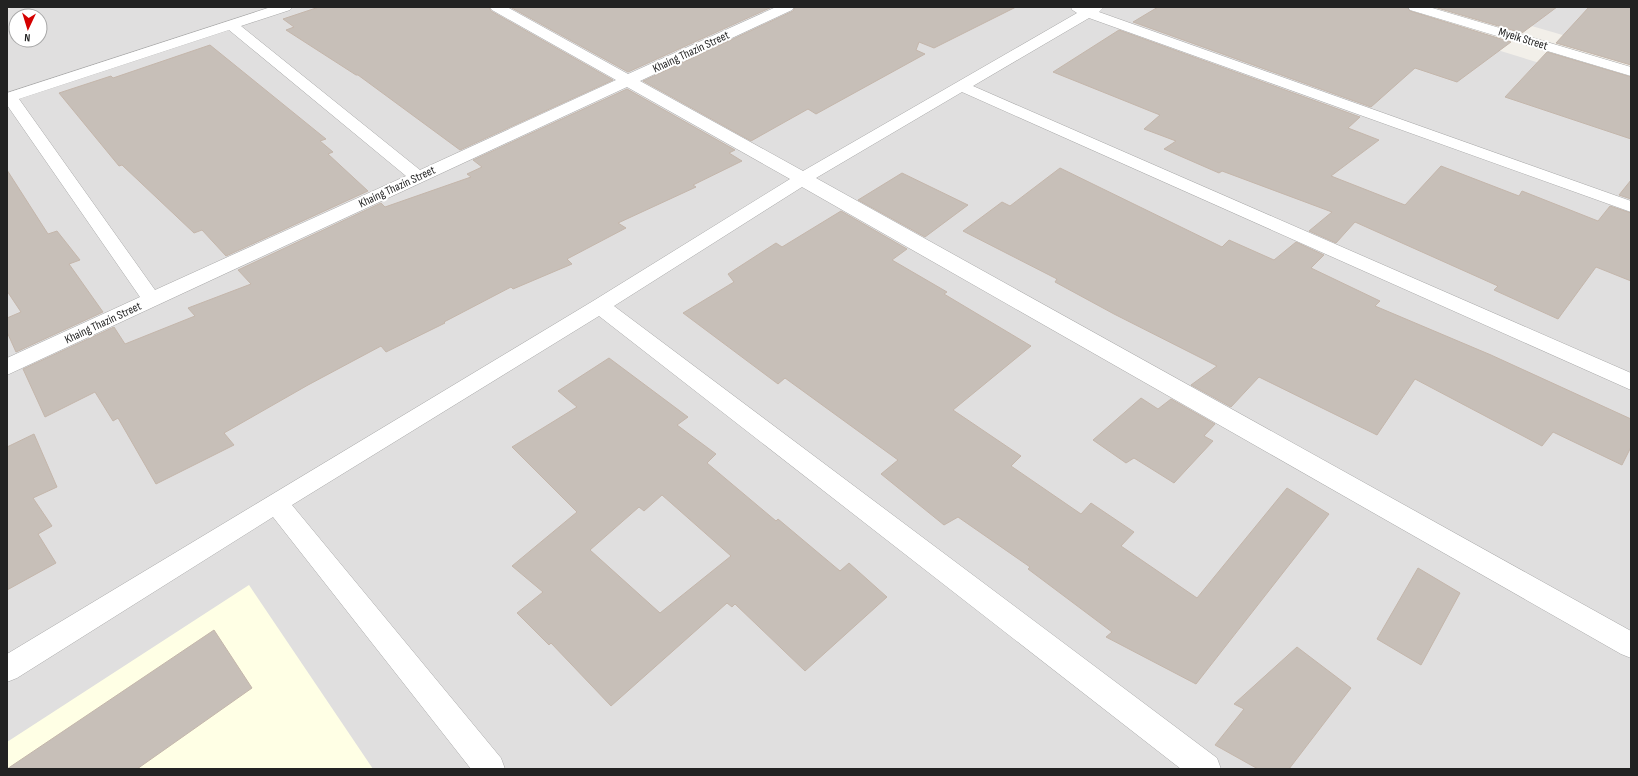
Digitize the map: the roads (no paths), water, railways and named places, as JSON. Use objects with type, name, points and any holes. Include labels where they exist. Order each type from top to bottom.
[{"type":"street","points":[[152,300],[8,98],[285,7]]},
{"type":"street","points":[[497,7],[804,178],[1631,645]]},
{"type":"street","name":"Myeik Street","points":[[1415,7],[1631,72]]},
{"type":"street","name":"Khaing Thazin Street","points":[[7,367],[783,8]]},
{"type":"street","points":[[7,669],[600,306],[804,178],[963,87],[1086,9],[1631,207]]},
{"type":"street","points":[[231,25],[418,177]]},
{"type":"street","points":[[963,87],[1631,382]]},
{"type":"street","points":[[600,306],[1206,769]]},
{"type":"street","points":[[276,503],[490,769]]}]
